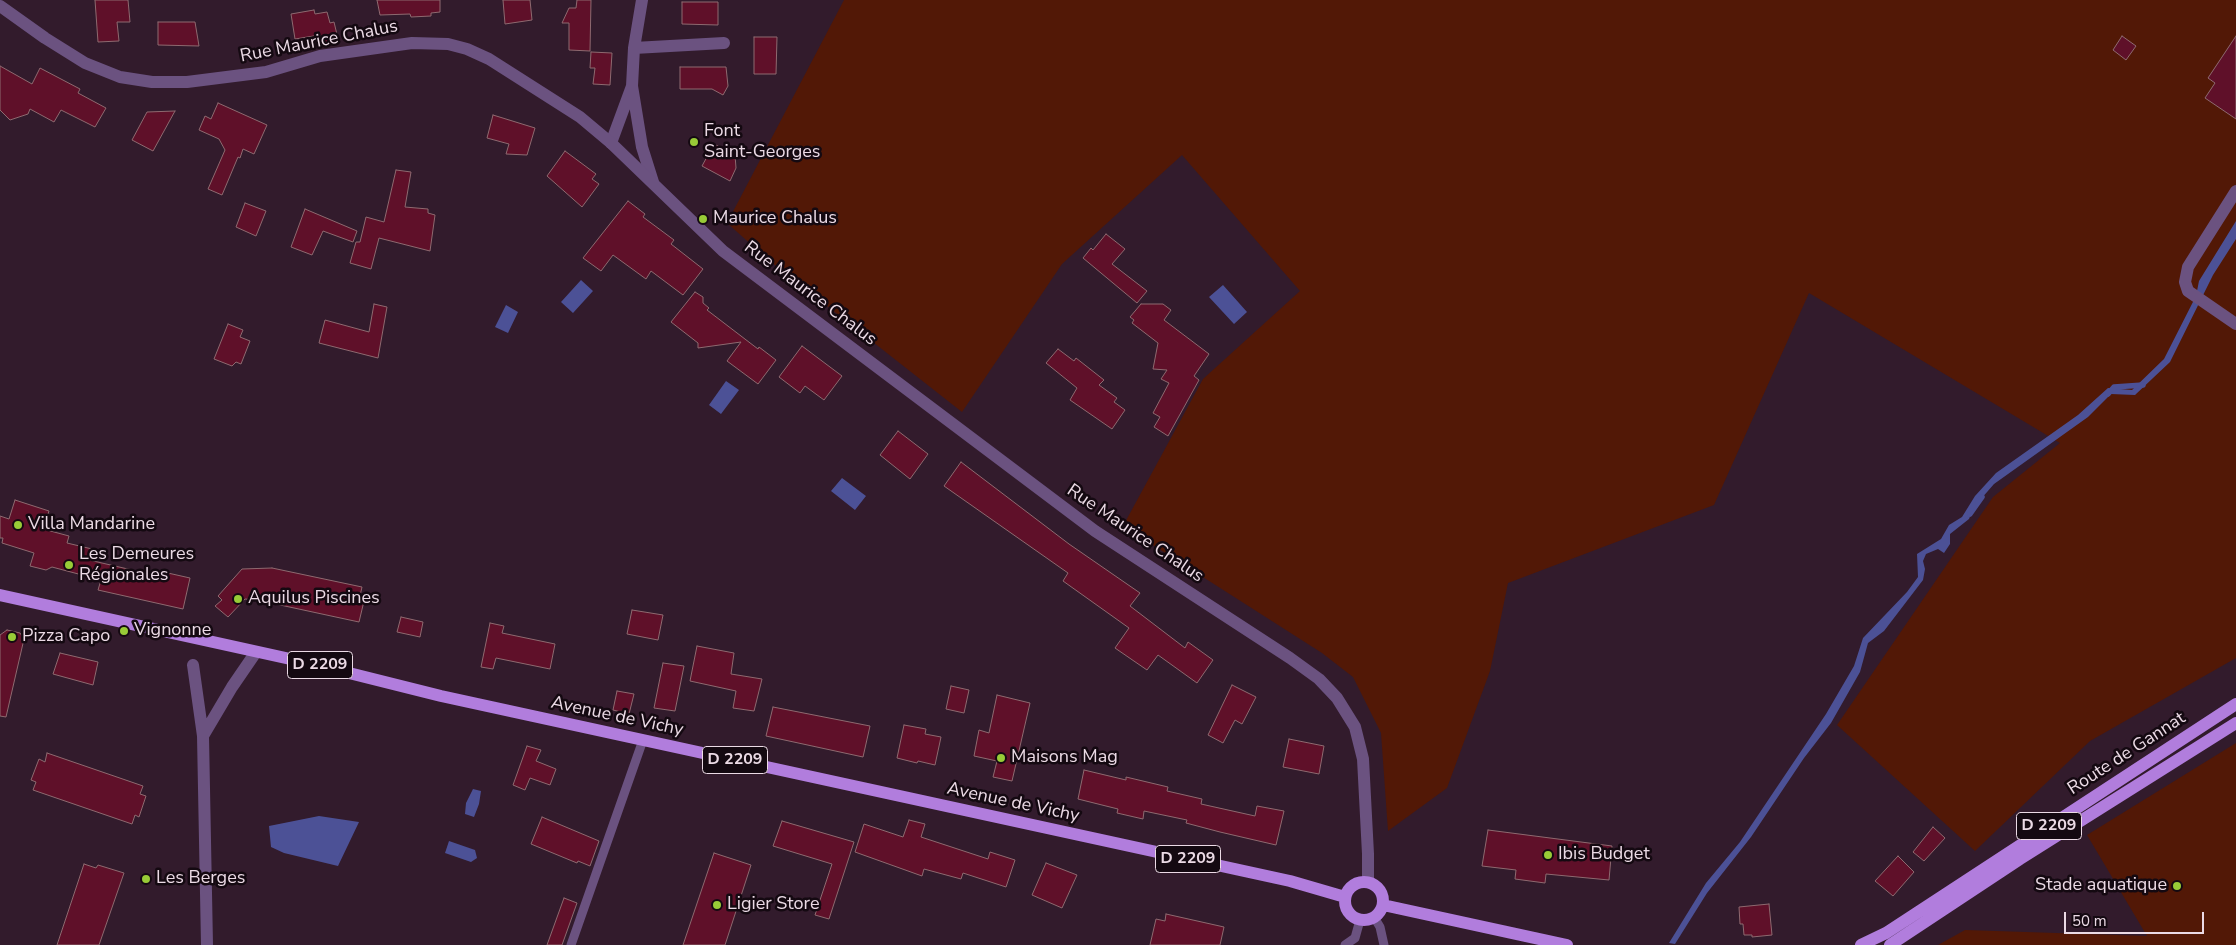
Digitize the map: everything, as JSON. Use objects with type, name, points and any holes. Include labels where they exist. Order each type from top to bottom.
[{"type":"main road","name":"Avenue de Vichy","points":[[0,595],[313,664],[441,696],[1290,881],[1345,897]]},
{"type":"main road","name":"Route de Gannat","points":[[1861,945],[1886,933],[2236,704]]},
{"type":"main road","name":"Route de Gannat","points":[[1890,945],[2020,859],[2236,723]]},
{"type":"main road","points":[[1368,882],[1380,890],[1383,905],[1380,912],[1374,917],[1360,920],[1348,911],[1345,897],[1353,885],[1368,882]]},
{"type":"main road","points":[[1383,905],[1567,945]]},
{"type":"main road","points":[[1518,935],[1541,945]]},
{"type":"street","points":[[642,0],[634,48],[632,86],[642,147],[653,182]]},
{"type":"street","name":"Rue Maurice Chalus","points":[[0,6],[45,38],[86,63],[120,77],[152,82],[187,82],[266,72],[320,56],[412,43],[448,44],[467,49],[489,59],[580,117],[653,182],[724,251],[1087,525],[1319,679],[1338,698],[1355,727],[1361,751],[1368,849],[1368,882]]},
{"type":"street","points":[[634,48],[724,43]]},
{"type":"street","points":[[611,143],[632,86]]},
{"type":"street","points":[[2236,191],[2188,267],[2185,282],[2188,292],[2236,324]]},
{"type":"street","points":[[204,736],[232,687],[256,652]]},
{"type":"street","points":[[193,665],[204,736],[206,945]]},
{"type":"lane","points":[[571,945],[643,740]]},
{"type":"lane","points":[[1374,917],[1380,926],[1384,945]]},
{"type":"lane","points":[[1345,945],[1355,938],[1360,920]]},
{"type":"shaded area","points":[[844,0],[2236,0],[2236,658],[2090,741],[1975,851],[1837,725],[1993,497],[2060,443],[1809,293],[1714,505],[1508,583],[1490,671],[1447,788],[1388,831],[1381,733],[1353,677],[1322,653],[1123,526],[1203,379],[1300,291],[1182,155],[1062,264],[962,412],[771,262],[727,223]]},
{"type":"shaded area","name":"Stade aquatique","points":[[2236,743],[2236,945],[1938,945],[1965,930],[2147,936],[2087,835]]},
{"type":"water","points":[[2236,221],[2236,239],[2213,275],[2170,362],[2135,395],[2111,394],[2088,417],[1994,484],[1974,507],[1969,519],[1950,534],[1950,544],[1944,553],[1938,549],[1926,554],[1923,561],[1925,569],[1923,580],[1884,631],[1868,643],[1860,672],[1831,723],[1804,758],[1751,837],[1707,893],[1675,944],[1669,943],[1706,883],[1740,842],[1826,714],[1854,666],[1863,638],[1907,592],[1918,577],[1917,554],[1941,539],[1949,525],[1962,517],[1975,496],[1996,473],[2078,415],[2108,388],[2132,390],[2164,359],[2196,296],[2199,281]]},
{"type":"water","points":[[581,280],[593,291],[573,313],[561,302]]},
{"type":"water","points":[[1223,285],[1247,312],[1234,324],[1209,297]]},
{"type":"water","points":[[506,305],[518,312],[508,333],[495,327]]},
{"type":"water","points":[[726,381],[739,390],[721,414],[709,405]]},
{"type":"water","points":[[842,478],[866,496],[855,510],[831,491]]},
{"type":"water","points":[[473,789],[481,791],[474,817],[465,814],[466,803]]},
{"type":"water","points":[[319,816],[359,822],[338,866],[284,853],[271,847],[269,826]]},
{"type":"water","points":[[449,841],[475,850],[477,858],[471,862],[445,853]]},
{"type":"building","points":[[95,0],[128,0],[130,22],[117,22],[119,41],[98,42]]},
{"type":"building","points":[[377,0],[440,0],[440,12],[431,13],[431,16],[411,17],[410,14],[380,15]]},
{"type":"building","points":[[503,0],[530,0],[532,20],[505,24]]},
{"type":"building","points":[[577,0],[591,0],[590,51],[569,50],[569,23],[562,23],[569,8],[576,8]]},
{"type":"building","points":[[682,2],[718,2],[718,25],[682,24]]},
{"type":"building","points":[[314,10],[315,14],[327,12],[330,23],[334,22],[339,43],[322,46],[320,35],[295,39],[291,14]]},
{"type":"building","points":[[158,22],[195,22],[199,46],[158,45]]},
{"type":"building","points":[[2122,36],[2136,46],[2126,60],[2113,50]]},
{"type":"building","points":[[2236,36],[2236,119],[2205,98],[2215,83],[2208,78]]},
{"type":"building","points":[[754,37],[777,37],[776,74],[754,74]]},
{"type":"building","points":[[591,52],[612,53],[610,85],[593,84],[595,68],[590,68]]},
{"type":"building","points":[[0,66],[32,84],[40,68],[80,89],[78,93],[106,108],[95,127],[61,110],[54,122],[30,109],[28,114],[10,120],[0,110]]},
{"type":"building","points":[[680,67],[726,67],[728,86],[723,95],[712,89],[680,89]]},
{"type":"building","points":[[218,103],[267,125],[254,154],[243,149],[222,195],[208,189],[225,150],[219,139],[199,130],[205,116],[211,119]]},
{"type":"building","points":[[175,111],[153,151],[132,140],[147,112]]},
{"type":"building","points":[[493,115],[535,128],[527,155],[506,154],[509,144],[487,138]]},
{"type":"building","points":[[714,144],[735,155],[736,168],[730,181],[702,166]]},
{"type":"building","points":[[565,151],[596,174],[592,179],[599,184],[582,207],[547,176]]},
{"type":"building","points":[[396,170],[411,172],[405,207],[428,209],[428,213],[435,215],[430,251],[379,238],[371,269],[350,263],[356,242],[360,242],[366,217],[384,222]]},
{"type":"building","points":[[628,201],[645,214],[643,217],[674,240],[671,244],[703,269],[683,295],[651,271],[646,279],[613,255],[601,271],[583,258]]},
{"type":"building","points":[[245,203],[266,211],[256,236],[236,227]]},
{"type":"building","points":[[305,209],[357,231],[353,242],[323,231],[312,255],[291,247]]},
{"type":"building","points":[[1106,234],[1125,249],[1112,264],[1147,291],[1137,303],[1083,258],[1091,248],[1093,250]]},
{"type":"building","points":[[695,292],[703,297],[703,303],[709,308],[707,310],[758,349],[759,347],[776,360],[758,384],[727,361],[741,342],[698,348],[698,343],[671,322]]},
{"type":"building","points":[[374,304],[387,307],[378,358],[319,343],[325,320],[369,332]]},
{"type":"building","points":[[1141,304],[1163,304],[1171,310],[1164,320],[1209,354],[1194,376],[1199,380],[1168,436],[1154,427],[1160,417],[1153,413],[1169,383],[1161,379],[1167,370],[1153,369],[1158,343],[1132,323],[1134,320],[1130,317]]},
{"type":"building","points":[[228,324],[243,330],[240,337],[250,341],[241,364],[236,362],[232,366],[214,359]]},
{"type":"building","points":[[802,346],[842,376],[824,400],[805,386],[800,393],[779,377]]},
{"type":"building","points":[[1058,349],[1074,361],[1076,358],[1104,380],[1099,385],[1117,398],[1114,402],[1125,410],[1112,429],[1070,400],[1077,388],[1046,363]]},
{"type":"building","points":[[898,431],[928,454],[910,479],[880,455]]},
{"type":"building","points":[[961,462],[1069,544],[1140,593],[1130,606],[1185,648],[1188,642],[1213,660],[1197,683],[1158,655],[1147,670],[1115,648],[1129,628],[1063,581],[1068,573],[944,486]]},
{"type":"building","points":[[15,500],[49,511],[43,529],[69,536],[67,543],[92,549],[89,560],[158,576],[159,571],[190,578],[183,609],[98,590],[101,580],[52,567],[46,570],[30,566],[34,553],[2,543],[3,538],[0,538],[0,516],[9,519]]},
{"type":"building","points":[[272,568],[362,587],[359,600],[364,601],[359,622],[257,600],[245,599],[228,617],[215,606],[222,600],[218,596],[242,569]]},
{"type":"building","points":[[632,610],[663,615],[658,640],[627,634]]},
{"type":"building","points":[[401,617],[423,622],[420,637],[397,632]]},
{"type":"building","points":[[490,623],[504,626],[502,633],[555,644],[550,669],[496,658],[493,669],[481,667]]},
{"type":"building","points":[[7,630],[20,633],[24,639],[6,717],[0,716],[0,635]]},
{"type":"building","points":[[697,646],[734,653],[731,674],[762,679],[754,711],[733,708],[736,691],[690,681]]},
{"type":"building","points":[[60,653],[98,662],[93,685],[53,674]]},
{"type":"building","points":[[663,663],[684,666],[675,711],[654,708]]},
{"type":"building","points":[[1232,685],[1256,697],[1242,724],[1235,720],[1223,743],[1208,735]]},
{"type":"building","points":[[951,686],[969,690],[964,713],[946,709]]},
{"type":"building","points":[[617,691],[634,694],[629,714],[613,710]]},
{"type":"building","points":[[997,695],[1030,703],[1012,781],[993,777],[997,761],[974,756],[979,730],[989,733]]},
{"type":"building","points":[[773,707],[870,726],[863,757],[766,736]]},
{"type":"building","points":[[904,725],[926,729],[925,734],[941,737],[935,765],[897,758]]},
{"type":"building","points":[[1289,739],[1324,746],[1319,774],[1283,767]]},
{"type":"building","points":[[527,746],[541,750],[536,761],[556,769],[550,785],[530,778],[525,790],[513,785]]},
{"type":"building","points":[[47,753],[143,786],[140,794],[146,796],[139,817],[135,815],[132,824],[33,790],[36,782],[31,780],[39,759],[45,762]]},
{"type":"building","points":[[1084,770],[1168,787],[1167,791],[1202,799],[1201,804],[1255,816],[1257,806],[1284,811],[1276,845],[1186,823],[1187,820],[1144,811],[1143,819],[1117,813],[1118,809],[1078,799]]},
{"type":"building","points":[[542,817],[599,841],[590,866],[578,861],[577,863],[531,844]]},
{"type":"building","points":[[909,820],[925,824],[921,837],[988,859],[990,852],[1015,860],[1006,887],[963,873],[961,879],[924,869],[922,876],[855,852],[864,824],[903,837]]},
{"type":"building","points":[[782,821],[854,842],[829,919],[815,915],[832,864],[773,846]]},
{"type":"building","points":[[1933,827],[1945,838],[1924,861],[1913,852]]},
{"type":"building","name":"Ibis Budget","points":[[1488,830],[1612,846],[1609,880],[1546,874],[1545,883],[1515,879],[1516,870],[1482,866]]},
{"type":"building","name":"Ligier Store","points":[[714,853],[751,865],[725,945],[683,945]]},
{"type":"building","points":[[1898,856],[1914,872],[1893,896],[1875,881]]},
{"type":"building","points":[[1046,863],[1077,875],[1062,908],[1032,895]]},
{"type":"building","points":[[84,864],[96,868],[98,865],[124,873],[99,945],[57,945]]},
{"type":"building","points":[[564,898],[577,903],[562,945],[547,945]]},
{"type":"building","points":[[1769,904],[1772,935],[1752,937],[1752,935],[1744,935],[1743,924],[1740,924],[1739,907]]},
{"type":"building","points":[[1166,914],[1224,927],[1220,945],[1150,945],[1156,919],[1165,921]]},
{"type":"waterway","points":[[2108,394],[2114,387],[2143,385]]},
{"type":"waterway","points":[[1970,514],[1982,497]]},
{"type":"place","name":"Font Saint-Georges","points":[[694,142]]},
{"type":"place","name":"Maurice Chalus","points":[[703,219]]},
{"type":"place","name":"Villa Mandarine","points":[[18,525]]},
{"type":"place","name":"Les Demeures Régionales","points":[[69,565]]},
{"type":"place","name":"Aquilus Piscines","points":[[238,599]]},
{"type":"place","name":"Vignonne","points":[[124,631]]},
{"type":"place","name":"Pizza Capo","points":[[12,637]]},
{"type":"place","name":"Maisons Mag","points":[[1001,758]]},
{"type":"place","name":"Ibis Budget","points":[[1548,855]]},
{"type":"place","name":"Les Berges","points":[[146,879]]},
{"type":"place","name":"Stade aquatique","points":[[2177,886]]},
{"type":"place","name":"Ligier Store","points":[[717,905]]}]
